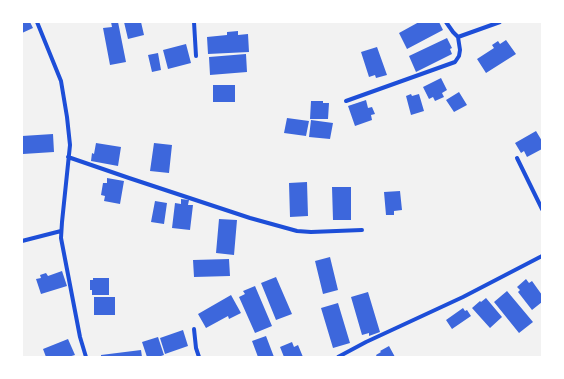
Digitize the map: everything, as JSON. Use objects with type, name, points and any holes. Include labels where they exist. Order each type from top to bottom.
[{"type":"street","points":[[38,22],[62,81],[70,145],[61,238],[80,337],[86,357]]},
{"type":"street","points":[[194,22],[196,56]]},
{"type":"street","points":[[346,101],[455,62],[459,56],[460,50],[458,37],[446,22]]},
{"type":"street","points":[[458,37],[500,22]]},
{"type":"street","points":[[68,157],[235,213],[297,231],[311,232],[362,230]]},
{"type":"street","points":[[517,158],[542,209]]},
{"type":"street","points":[[22,241],[62,231]]},
{"type":"street","points":[[338,357],[366,342],[463,297],[542,256]]},
{"type":"street","points":[[194,329],[196,348],[199,357]]},
{"type":"building","points":[[22,22],[30,22],[33,28],[22,33]]},
{"type":"building","points":[[111,22],[118,22],[126,62],[110,65],[103,28],[112,27]]},
{"type":"building","points":[[124,22],[141,22],[144,35],[128,39]]},
{"type":"building","points":[[419,22],[439,22],[443,30],[407,49],[399,33]]},
{"type":"building","points":[[238,31],[238,35],[248,34],[249,52],[208,54],[207,37],[227,35],[227,32]]},
{"type":"building","points":[[447,38],[452,48],[450,49],[452,54],[416,72],[409,56]]},
{"type":"building","points":[[506,40],[516,54],[486,73],[477,59],[494,48],[492,45],[498,41],[500,44]]},
{"type":"building","points":[[186,44],[191,63],[168,69],[163,50]]},
{"type":"building","points":[[377,47],[387,75],[376,78],[375,75],[369,77],[361,52]]},
{"type":"building","points":[[158,53],[161,70],[152,72],[148,55]]},
{"type":"building","points":[[246,54],[247,72],[210,75],[209,57]]},
{"type":"building","points":[[441,78],[447,90],[442,93],[444,97],[435,101],[433,97],[429,99],[423,87]]},
{"type":"building","points":[[213,85],[235,85],[235,102],[213,102]]},
{"type":"building","points":[[459,92],[467,105],[454,112],[446,100]]},
{"type":"building","points":[[411,94],[412,96],[419,94],[424,111],[411,115],[406,96]]},
{"type":"building","points":[[366,100],[368,108],[372,107],[375,114],[371,115],[372,120],[355,126],[348,106]]},
{"type":"building","points":[[311,101],[323,101],[323,103],[329,103],[328,119],[310,119]]},
{"type":"building","points":[[287,118],[309,121],[306,136],[284,133]]},
{"type":"building","points":[[311,120],[333,123],[330,139],[309,137]]},
{"type":"building","points":[[536,131],[542,141],[542,149],[527,157],[524,151],[521,153],[515,143]]},
{"type":"building","points":[[53,134],[54,152],[23,154],[22,136]]},
{"type":"building","points":[[96,143],[121,147],[118,166],[91,161]]},
{"type":"building","points":[[154,143],[172,145],[169,173],[150,171]]},
{"type":"building","points":[[107,178],[124,181],[120,204],[104,201],[105,196],[101,195],[103,183],[107,183]]},
{"type":"building","points":[[307,182],[308,216],[290,217],[289,183]]},
{"type":"building","points":[[332,187],[351,187],[351,220],[333,220]]},
{"type":"building","points":[[400,191],[402,210],[394,211],[394,215],[386,215],[384,192]]},
{"type":"building","points":[[181,199],[189,200],[188,205],[193,205],[190,230],[172,228],[175,203],[181,204]]},
{"type":"building","points":[[155,201],[167,203],[164,224],[151,222]]},
{"type":"building","points":[[219,219],[237,220],[234,255],[216,253]]},
{"type":"building","points":[[330,257],[338,290],[323,294],[315,261]]},
{"type":"building","points":[[229,259],[230,276],[194,277],[193,260]]},
{"type":"building","points":[[62,271],[67,286],[41,294],[36,279],[41,278],[40,275],[46,273],[48,276]]},
{"type":"building","points":[[276,277],[292,314],[276,320],[261,283]]},
{"type":"building","points":[[93,278],[109,278],[109,295],[92,295],[92,290],[90,290],[90,280],[93,280]]},
{"type":"building","points":[[526,279],[529,283],[532,281],[542,295],[542,302],[532,310],[518,292],[520,290],[517,287]]},
{"type":"building","points":[[255,286],[272,326],[255,333],[239,297],[245,294],[243,291]]},
{"type":"building","points":[[507,291],[533,322],[519,333],[494,302]]},
{"type":"building","points":[[368,292],[380,332],[369,336],[369,333],[362,335],[351,297]]},
{"type":"building","points":[[231,295],[241,313],[229,319],[228,316],[206,328],[198,314]]},
{"type":"building","points":[[94,297],[115,297],[115,315],[94,315]]},
{"type":"building","points":[[486,298],[502,317],[490,328],[472,308]]},
{"type":"building","points":[[338,303],[350,343],[333,348],[321,308]]},
{"type":"building","points":[[463,308],[465,311],[467,310],[471,316],[452,329],[446,320]]},
{"type":"building","points":[[183,330],[188,346],[165,354],[160,338]]},
{"type":"building","points":[[266,336],[274,357],[258,357],[252,341]]},
{"type":"building","points":[[158,337],[164,355],[158,357],[147,357],[142,342]]},
{"type":"building","points":[[68,339],[75,355],[68,357],[46,357],[43,349]]},
{"type":"building","points":[[292,342],[294,347],[298,345],[303,357],[284,357],[280,347]]},
{"type":"building","points":[[389,346],[395,357],[377,357],[376,355],[381,352],[380,351]]},
{"type":"building","points":[[141,350],[142,357],[101,357],[101,355]]}]
